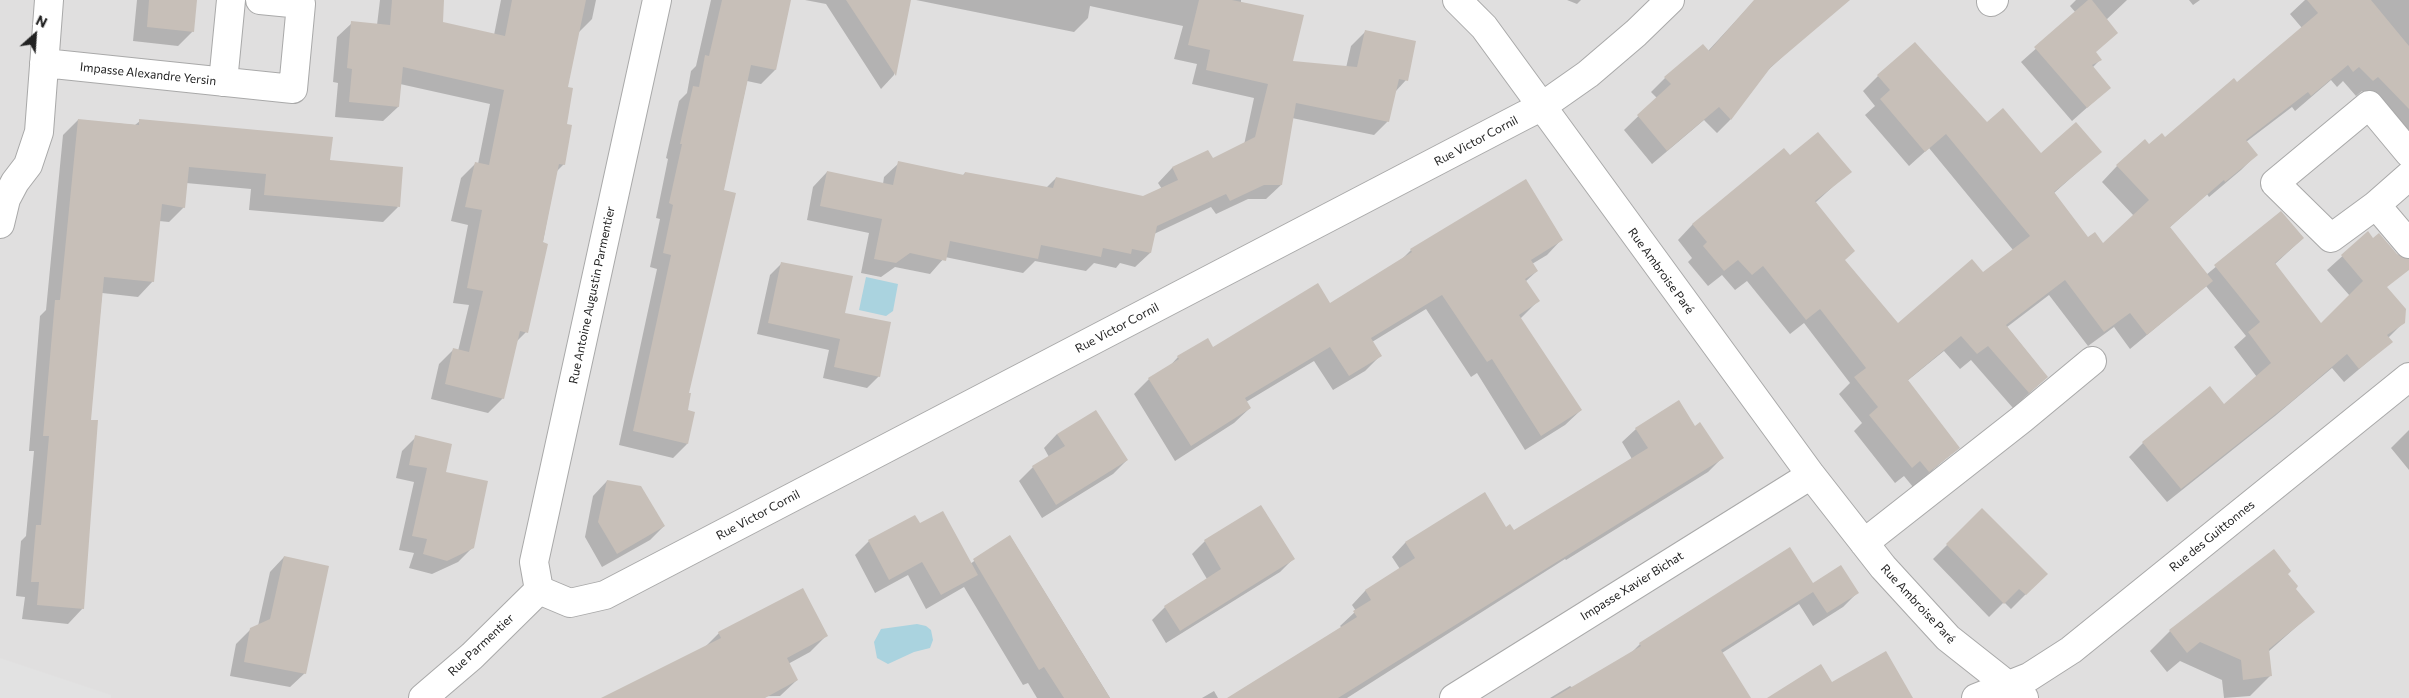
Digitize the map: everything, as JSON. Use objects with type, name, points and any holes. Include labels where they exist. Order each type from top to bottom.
[{"type":"street","points":[[0,224],[6,199],[28,165],[34,152],[39,132],[49,0]]},
{"type":"street","name":"Impasse Alexandre Yersin","points":[[223,82],[231,0]]},
{"type":"street","name":"Impasse Alexandre Yersin","points":[[44,63],[293,89],[301,4],[260,0]]},
{"type":"street","name":"Rue Antoine Augustin Parmentier","points":[[539,590],[534,562],[657,0]]},
{"type":"street","name":"Rue Ambroise Paré","points":[[1457,0],[1484,27],[1811,475],[1883,567],[1948,638],[2016,692]]},
{"type":"street","name":"Rue Victor Cornil","points":[[539,590],[570,603],[605,595],[1542,107],[1588,74],[1636,33],[1670,0]]},
{"type":"street","points":[[2409,153],[2369,105],[2275,183],[2331,238],[2376,205],[2409,176]]},
{"type":"street","points":[[2376,205],[2409,244]]},
{"type":"street","points":[[1864,543],[2022,419],[2092,361]]},
{"type":"street","name":"Rue des Guittonnes","points":[[1976,698],[2016,692],[2029,677],[2071,650],[2409,376]]},
{"type":"street","name":"Impasse Xavier Bichat","points":[[1454,698],[1811,475]]},
{"type":"street","name":"Rue Parmentier","points":[[423,698],[472,656],[539,590]]},
{"type":"shaded area","points":[[0,0],[2409,0],[2409,698],[0,698]]},
{"type":"shaded area","points":[[0,658],[111,695],[111,698],[0,698]]},
{"type":"water","points":[[866,277],[898,284],[893,311],[886,316],[859,310]]},
{"type":"water","points":[[917,624],[926,626],[931,630],[933,640],[930,648],[914,652],[888,664],[877,658],[874,642],[881,629]]},
{"type":"building","points":[[149,0],[197,0],[194,32],[147,27]]},
{"type":"building","points":[[392,0],[444,0],[443,22],[505,36],[512,0],[586,0],[568,87],[573,88],[567,124],[572,125],[565,165],[559,164],[543,242],[548,244],[528,333],[520,331],[504,399],[445,384],[453,348],[469,352],[483,291],[467,288],[482,210],[465,207],[475,162],[489,165],[504,90],[403,67],[399,107],[349,102],[352,69],[347,68],[351,21],[390,25]]},
{"type":"building","points":[[722,0],[791,0],[776,70],[751,65],[724,190],[736,193],[689,393],[691,393],[688,410],[695,412],[688,444],[633,431],[671,255],[663,253],[673,205],[669,203],[682,144],[680,144],[693,86],[699,87],[705,55],[709,56]]},
{"type":"building","points":[[846,0],[911,0],[896,76]]},
{"type":"building","points":[[1199,0],[1232,0],[1304,15],[1293,61],[1357,67],[1365,30],[1416,41],[1408,81],[1399,79],[1389,122],[1296,103],[1282,185],[1264,185],[1230,201],[1226,194],[1157,226],[1151,253],[1132,249],[1131,254],[1103,248],[1101,257],[1041,245],[1038,259],[950,241],[946,261],[910,253],[896,263],[874,259],[882,219],[820,206],[827,171],[893,185],[898,161],[964,175],[965,172],[1053,188],[1056,177],[1143,196],[1178,180],[1172,167],[1208,150],[1213,158],[1255,137],[1268,84],[1206,70],[1210,50],[1188,45]]},
{"type":"building","points":[[1754,0],[1850,0],[1771,67],[1731,120],[1719,107],[1667,151],[1637,115],[1671,84],[1664,77],[1703,44],[1709,51]]},
{"type":"building","points":[[2088,0],[2092,0],[2118,33],[2096,52],[2102,60],[2092,65],[2111,88],[2087,108],[2034,47]]},
{"type":"building","points":[[2307,0],[2371,0],[2409,46],[2409,109],[2378,77],[2373,81],[2359,67],[2353,72],[2348,65],[2311,96],[2308,92],[2246,140],[2258,155],[2225,182],[2224,180],[2170,227],[2213,281],[2147,335],[2130,313],[2104,332],[2065,280],[2006,325],[2048,377],[2029,393],[1988,346],[1977,354],[1961,336],[1908,380],[1960,448],[1929,472],[1920,461],[1912,468],[1869,415],[1878,407],[1854,377],[1866,368],[1820,309],[1806,320],[1763,266],[1752,275],[1738,260],[1724,271],[1703,246],[1707,242],[1692,224],[1784,148],[1790,155],[1818,132],[1852,172],[1815,201],[1855,251],[1845,260],[1898,323],[1972,259],[1983,272],[2030,236],[1946,134],[1925,152],[1880,99],[1890,90],[1877,75],[1915,42],[1987,122],[2003,108],[2041,153],[2076,122],[2102,152],[2054,192],[2088,237],[2095,232],[2103,243],[2149,200],[2116,165],[2145,139],[2149,144],[2162,133],[2165,137],[2234,78],[2237,82],[2318,13]]},
{"type":"building","points":[[78,119],[139,125],[139,119],[333,137],[330,160],[403,167],[400,207],[264,195],[266,174],[189,167],[185,208],[162,204],[154,282],[104,277],[91,420],[98,420],[84,609],[37,605],[39,582],[31,582],[36,525],[41,525],[49,436],[43,436],[55,300],[60,300]]},
{"type":"building","points":[[1526,179],[1563,240],[1531,260],[1538,271],[1525,279],[1540,301],[1519,315],[1582,410],[1541,436],[1492,359],[1487,362],[1442,295],[1371,338],[1382,356],[1349,376],[1330,347],[1245,398],[1251,408],[1191,446],[1148,378],[1179,359],[1177,356],[1208,338],[1213,347],[1318,283],[1330,303],[1412,252],[1410,249]]},
{"type":"building","points":[[2281,211],[2304,238],[2275,263],[2321,323],[2363,281],[2341,255],[2368,231],[2373,238],[2379,233],[2397,254],[2409,259],[2409,270],[2387,287],[2406,309],[2405,323],[2387,335],[2393,342],[2359,369],[2347,354],[2291,402],[2181,489],[2142,442],[2210,386],[2224,404],[2271,363],[2248,332],[2260,322],[2214,265]]},
{"type":"building","points":[[781,262],[853,276],[845,313],[891,322],[880,377],[834,367],[840,339],[768,323]]},
{"type":"building","points":[[1679,400],[1695,426],[1700,422],[1724,458],[1338,698],[1227,698],[1357,617],[1353,611],[1371,600],[1365,590],[1415,558],[1405,542],[1485,492],[1506,527],[1510,524],[1514,530],[1648,448],[1635,428]]},
{"type":"building","points":[[1096,410],[1128,460],[1056,505],[1032,466],[1065,446],[1057,434]]},
{"type":"building","points":[[415,435],[452,444],[446,472],[488,481],[474,548],[447,561],[423,554],[427,539],[412,536],[427,468],[409,465]]},
{"type":"building","points":[[607,480],[641,486],[665,526],[617,554],[598,522]]},
{"type":"building","points":[[1261,505],[1295,559],[1180,631],[1164,606],[1221,569],[1204,540]]},
{"type":"building","points":[[1982,508],[2048,574],[2026,595],[2019,589],[2004,604],[1946,544]]},
{"type":"building","points":[[943,511],[978,575],[941,595],[922,562],[889,580],[868,540],[915,515],[920,523]]},
{"type":"building","points":[[1010,535],[1110,698],[1064,698],[1044,667],[1039,670],[973,559]]},
{"type":"building","points":[[1790,547],[1813,583],[1841,565],[1859,593],[1827,613],[1813,592],[1721,650],[1751,698],[1553,698],[1641,646],[1639,643]]},
{"type":"building","points":[[2274,549],[2291,571],[2288,574],[2298,586],[2296,589],[2315,612],[2269,649],[2272,676],[2243,680],[2241,660],[2200,642],[2187,653],[2169,630]]},
{"type":"building","points":[[284,556],[329,566],[306,674],[244,662],[250,628],[270,619]]},
{"type":"building","points":[[803,588],[828,636],[787,658],[798,680],[765,698],[601,698],[721,638],[718,632]]},
{"type":"building","points":[[1886,651],[1913,698],[1767,698],[1821,664],[1832,682]]}]
